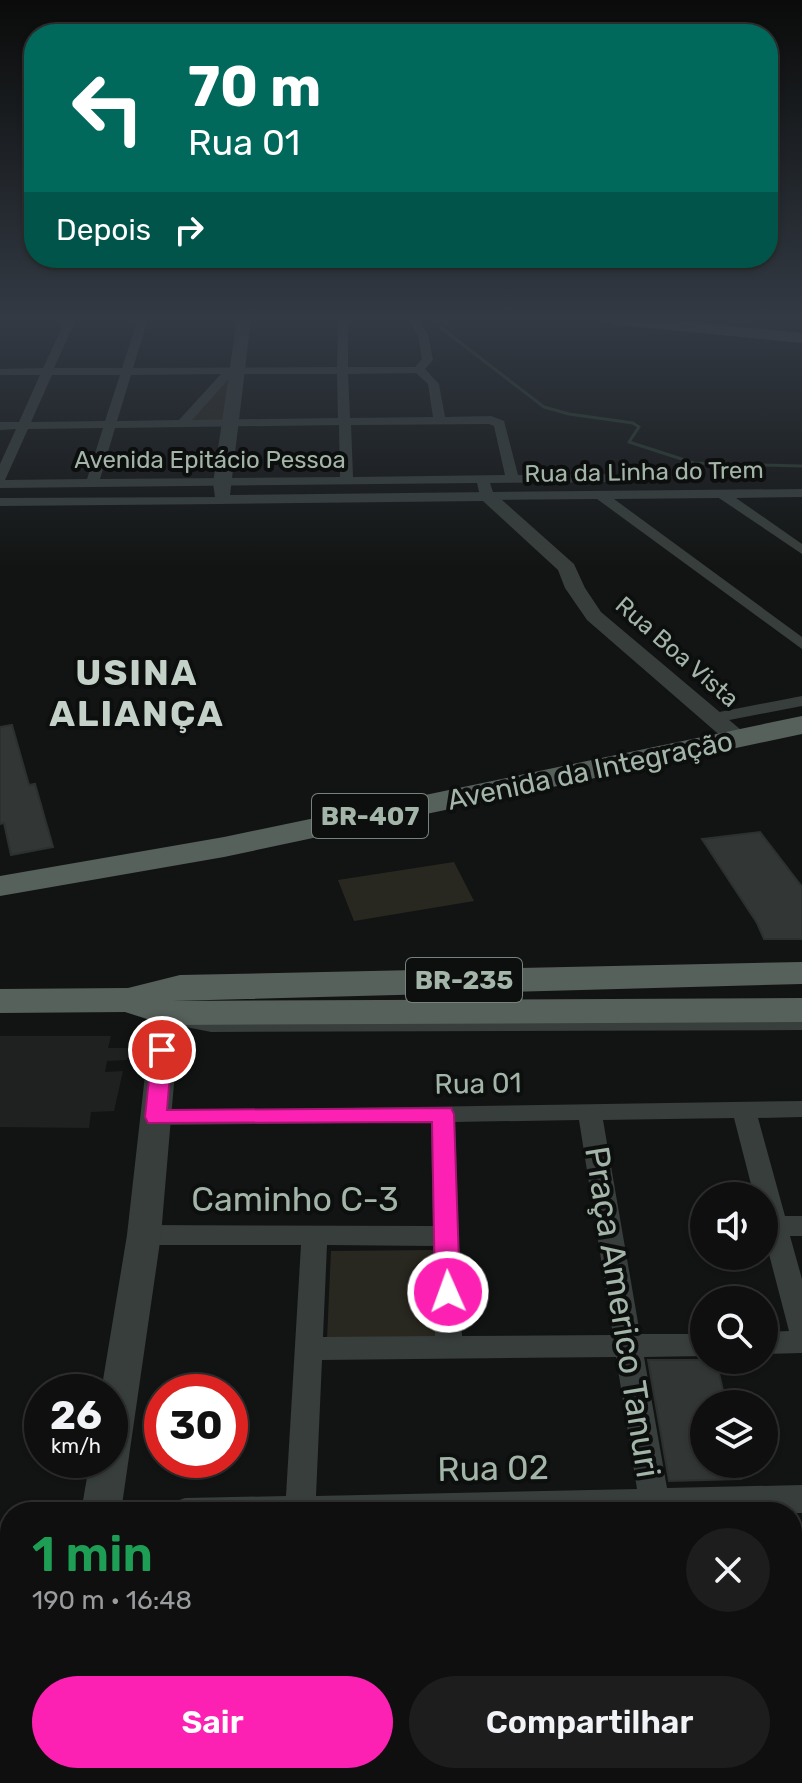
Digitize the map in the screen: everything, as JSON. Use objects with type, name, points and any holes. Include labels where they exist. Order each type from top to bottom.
[{"type":"highway","name":"Avenida da Integração","points":[[0,886],[181,856],[802,725]]},
{"type":"highway","name":"BR-235","points":[[0,1001],[128,1000],[180,987],[802,973]]},
{"type":"highway","points":[[128,1000],[166,1013]]},
{"type":"highway","name":"BR-235","points":[[166,1013],[802,1010]]},
{"type":"street","points":[[0,481],[36,402]]},
{"type":"street","points":[[92,483],[115,402]]},
{"type":"street","points":[[182,424],[203,402]]},
{"type":"street","points":[[222,491],[233,402]]},
{"type":"street","points":[[345,402],[347,481]]},
{"type":"street","points":[[438,402],[439,420]]},
{"type":"street","points":[[0,426],[491,420],[500,424],[512,478]]},
{"type":"street","name":"Avenida Epitácio Pessoa","points":[[0,481],[222,491],[347,481],[485,488],[512,478],[613,478]]},
{"type":"street","points":[[0,502],[222,491],[485,488]]},
{"type":"street","name":"Rua da Linha do Trem","points":[[485,488],[599,494],[802,493]]},
{"type":"street","name":"Rua Boa Vista","points":[[485,488],[567,568],[575,588],[594,616],[739,740]]},
{"type":"street","points":[[721,493],[802,550]]},
{"type":"street","points":[[599,494],[802,644]]},
{"type":"street","points":[[714,718],[802,701]]},
{"type":"street","points":[[123,1374],[144,1235],[166,1013],[193,1023],[211,1025],[802,1023]]},
{"type":"street","name":"Rua 01","points":[[156,1117],[802,1109]]},
{"type":"street","points":[[744,1110],[763,1182]]},
{"type":"street","name":"Praça Americo Tanuri","points":[[590,1112],[654,1502]]},
{"type":"street","points":[[443,1114],[449,1348]]},
{"type":"street","points":[[778,1226],[802,1226]]},
{"type":"street","name":"Caminho C-3","points":[[144,1235],[446,1236]]},
{"type":"street","points":[[300,1502],[315,1235]]},
{"type":"street","points":[[778,1241],[802,1330]]},
{"type":"street","points":[[778,1343],[802,1342]]},
{"type":"street","points":[[308,1349],[690,1345]]},
{"type":"street","points":[[103,1502],[107,1478]]},
{"type":"street","name":"Rua 02","points":[[753,1502],[802,1499]]},
{"type":"shaded area","points":[[204,402],[228,402],[225,421],[186,422]]},
{"type":"shaded area","points":[[454,862],[474,901],[354,921],[338,880]]},
{"type":"shaded area","points":[[0,1036],[111,1036],[108,1048],[130,1048],[127,1060],[107,1061],[105,1072],[123,1071],[114,1111],[91,1112],[89,1128],[0,1127]]},
{"type":"shaded area","points":[[436,1250],[439,1339],[327,1340],[331,1251]]},
{"type":"building","points":[[12,725],[29,785],[35,784],[53,847],[11,855],[4,823],[0,824],[0,727]]},
{"type":"building","points":[[760,832],[802,887],[802,939],[764,939],[757,923],[702,839]]},
{"type":"building","points":[[648,1360],[690,1360],[690,1374],[719,1374],[723,1390],[690,1390],[690,1478],[741,1479],[669,1481]]},
{"type":"waterway","points":[[538,402],[569,414],[633,423],[639,427],[629,442],[694,463],[802,466]]},
{"type":"district","name":"USINA ALIANÇA","points":[[137,692]]},
{"type":"route","points":[[162,1050],[156,1117],[443,1114],[448,1292]]}]
